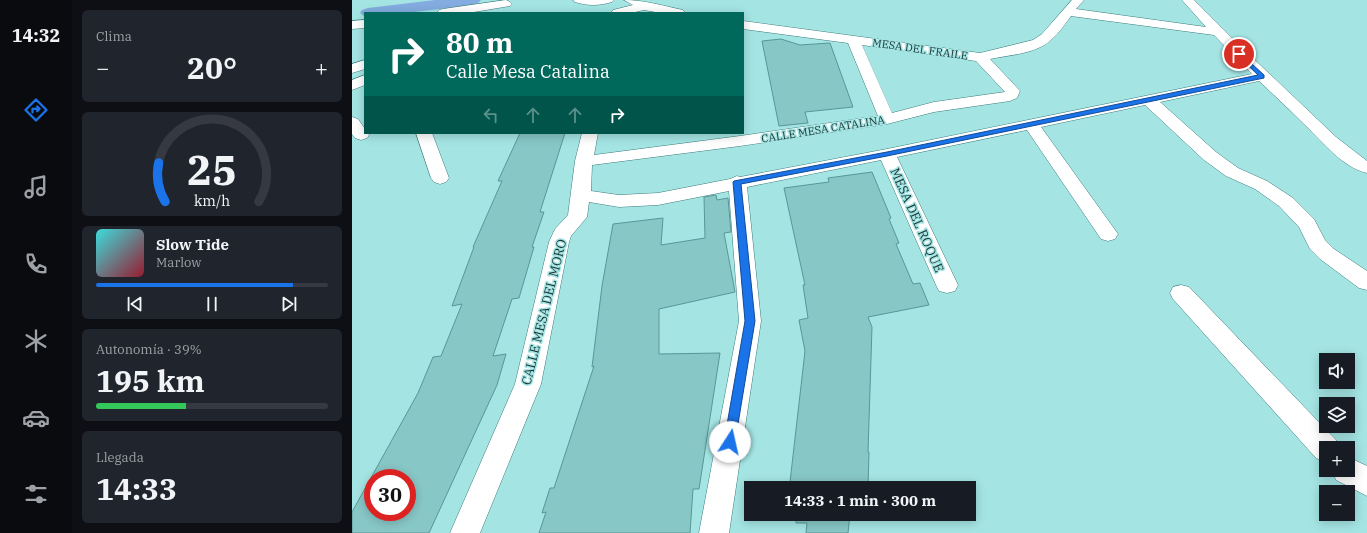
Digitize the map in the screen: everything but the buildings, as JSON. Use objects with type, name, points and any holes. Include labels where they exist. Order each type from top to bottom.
[{"type":"street","points":[[490,12],[518,0]]},
{"type":"street","points":[[579,0],[589,2],[605,1],[616,12]]},
{"type":"street","points":[[630,0],[644,6],[674,12]]},
{"type":"street","name":"MESA DEL FRAILE","points":[[744,25],[980,57],[1028,47],[1038,43],[1048,37],[1078,0]]},
{"type":"street","points":[[1188,0],[1217,32],[1262,76],[1333,142],[1365,166]]},
{"type":"street","points":[[450,12],[506,4]]},
{"type":"street","points":[[621,12],[644,6]]},
{"type":"street","points":[[1069,12],[1217,32]]},
{"type":"street","points":[[352,26],[364,24]]},
{"type":"street","points":[[853,40],[887,119]]},
{"type":"street","name":"CALLE MESA CATALINA","points":[[584,161],[740,137],[887,119],[934,107],[1005,98],[1012,95],[1013,91],[980,57]]},
{"type":"street","points":[[352,69],[364,64]]},
{"type":"street","points":[[581,195],[619,201],[658,199],[737,182],[887,154],[1262,76]]},
{"type":"street","points":[[352,86],[364,80]]},
{"type":"street","points":[[1149,100],[1210,156],[1232,172],[1260,185],[1286,202],[1307,224],[1317,244],[1327,254],[1367,282]]},
{"type":"street","points":[[1031,124],[1108,234]]},
{"type":"street","points":[[424,134],[440,178]]},
{"type":"street","name":"CALLE MESA DEL MORO","points":[[465,533],[528,384],[559,242],[562,234],[577,217],[581,195],[584,161],[590,134]]},
{"type":"street","name":"MESA DEL ROQUE","points":[[887,154],[947,285]]},
{"type":"street","points":[[714,533],[750,321],[737,182]]},
{"type":"street","points":[[1181,293],[1319,441]]},
{"type":"street","points":[[1355,475],[1367,482]]},
{"type":"waterway","points":[[376,12],[473,0]]},
{"type":"route","points":[[730,442],[750,321],[737,182],[887,154],[1262,76],[1239,54]]}]
